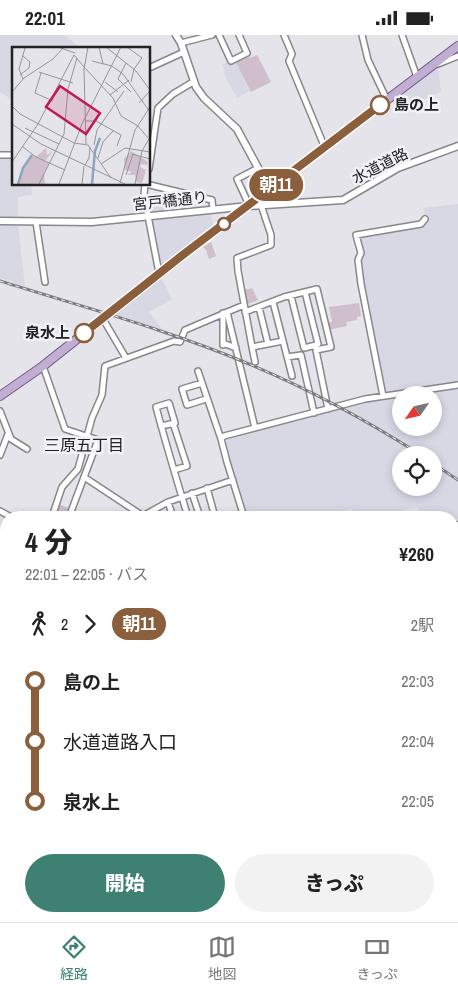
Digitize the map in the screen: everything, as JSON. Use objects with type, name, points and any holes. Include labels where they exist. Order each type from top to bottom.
[{"type":"main road","points":[[0,396],[43,366],[159,273],[458,46]]},
{"type":"street","points":[[176,35],[181,43],[193,82],[204,98],[236,129],[270,190],[268,200],[273,204]]},
{"type":"street","points":[[181,43],[212,35]]},
{"type":"street","points":[[219,35],[231,61],[248,53],[239,35]]},
{"type":"street","points":[[284,35],[292,54],[289,61],[325,148]]},
{"type":"street","points":[[362,35],[368,61],[387,100]]},
{"type":"street","points":[[402,35],[417,77]]},
{"type":"street","points":[[150,68],[184,52]]},
{"type":"street","points":[[430,67],[458,56]]},
{"type":"street","points":[[150,162],[158,107],[173,94],[193,82]]},
{"type":"street","name":"水道道路","points":[[343,200],[398,168],[458,146]]},
{"type":"street","points":[[249,206],[238,179],[258,168]]},
{"type":"street","points":[[145,185],[144,195],[159,273]]},
{"type":"street","points":[[149,185],[212,200],[213,210]]},
{"type":"street","name":"宮戸橋通り","points":[[0,221],[92,222],[249,206],[343,200]]},
{"type":"street","points":[[256,362],[244,305],[237,258],[271,245],[271,235],[261,205]]},
{"type":"street","points":[[383,396],[360,281],[358,260],[361,253],[356,235],[421,224],[425,219]]},
{"type":"street","points":[[36,222],[45,282]]},
{"type":"street","points":[[246,314],[284,297],[317,289],[331,347],[304,348],[296,356]]},
{"type":"street","points":[[305,292],[318,344],[316,347],[328,409]]},
{"type":"street","points":[[291,296],[304,348]]},
{"type":"street","points":[[273,302],[292,376]]},
{"type":"street","points":[[54,511],[62,487],[78,469],[92,418],[102,395],[105,366],[177,342],[185,330],[226,318],[244,305]]},
{"type":"street","points":[[258,308],[268,344]]},
{"type":"street","points":[[226,318],[223,344],[236,348]]},
{"type":"street","points":[[226,318],[236,348],[255,429]]},
{"type":"street","points":[[103,319],[126,358]]},
{"type":"street","points":[[252,347],[283,341]]},
{"type":"street","points":[[287,357],[301,355],[314,413]]},
{"type":"street","points":[[43,366],[65,429],[98,440],[71,511]]},
{"type":"street","points":[[198,371],[242,511]]},
{"type":"street","points":[[202,383],[182,389],[187,405],[206,399]]},
{"type":"street","points":[[221,439],[224,436],[383,396],[458,385]]},
{"type":"street","points":[[174,470],[187,466],[173,423],[175,423],[169,403],[156,407],[161,426],[174,470],[182,496],[186,511]]},
{"type":"street","points":[[0,411],[11,439],[28,449]]},
{"type":"street","points":[[161,426],[173,423]]},
{"type":"street","points":[[0,455],[8,434]]},
{"type":"street","points":[[84,477],[133,511]]},
{"type":"street","points":[[157,511],[168,502],[182,496],[233,480]]},
{"type":"street","points":[[207,488],[214,511]]},
{"type":"street","points":[[192,493],[198,511]]},
{"type":"street","points":[[168,502],[171,511]]},
{"type":"shaded area","points":[[0,35],[65,35],[79,47],[12,47],[12,100],[0,92]]},
{"type":"shaded area","points":[[249,54],[250,58],[257,55],[271,82],[251,92],[235,61]]},
{"type":"shaded area","points":[[229,61],[235,61],[250,91],[237,98],[223,72],[225,70],[222,65]]},
{"type":"shaded area","points":[[438,67],[441,92],[406,107],[398,96]]},
{"type":"shaded area","points":[[0,157],[12,158],[12,185],[31,185],[32,195],[18,197],[18,218],[0,217]]},
{"type":"shaded area","points":[[147,195],[193,201],[194,208],[149,213]]},
{"type":"shaded area","points":[[458,204],[458,384],[442,386],[392,386],[392,392],[385,393],[360,261],[364,253],[359,237],[421,227],[427,221],[423,208]]},
{"type":"shaded area","points":[[211,214],[213,225],[160,267],[150,219]]},
{"type":"shaded area","points":[[0,225],[18,225],[25,286],[0,278]]},
{"type":"shaded area","points":[[211,242],[216,256],[209,259],[203,247]]},
{"type":"shaded area","points":[[161,277],[172,299],[149,312],[162,329],[115,314]]},
{"type":"shaded area","points":[[252,288],[258,300],[244,306],[241,291]]},
{"type":"shaded area","points":[[359,303],[361,316],[357,317],[357,320],[346,322],[347,326],[328,330],[327,323],[332,322],[329,307]]},
{"type":"shaded area","points":[[458,388],[458,511],[419,511],[418,507],[399,511],[353,511],[352,509],[344,511],[244,511],[225,446],[228,438],[369,400],[392,396],[392,436],[442,436],[442,390]]},
{"type":"shaded area","points":[[58,504],[71,509],[70,511],[55,511]]},
{"type":"railway","points":[[0,281],[188,340],[249,364],[337,406],[406,446]]},
{"type":"railway","points":[[442,469],[458,480]]},
{"type":"bus line","name":"朝11","points":[[84,333],[159,273],[380,105]]},
{"type":"place","name":"島の上","points":[[380,105]]},
{"type":"place","name":"泉水上","points":[[84,333]]},
{"type":"district","name":"三原五丁目","points":[[84,445]]}]
